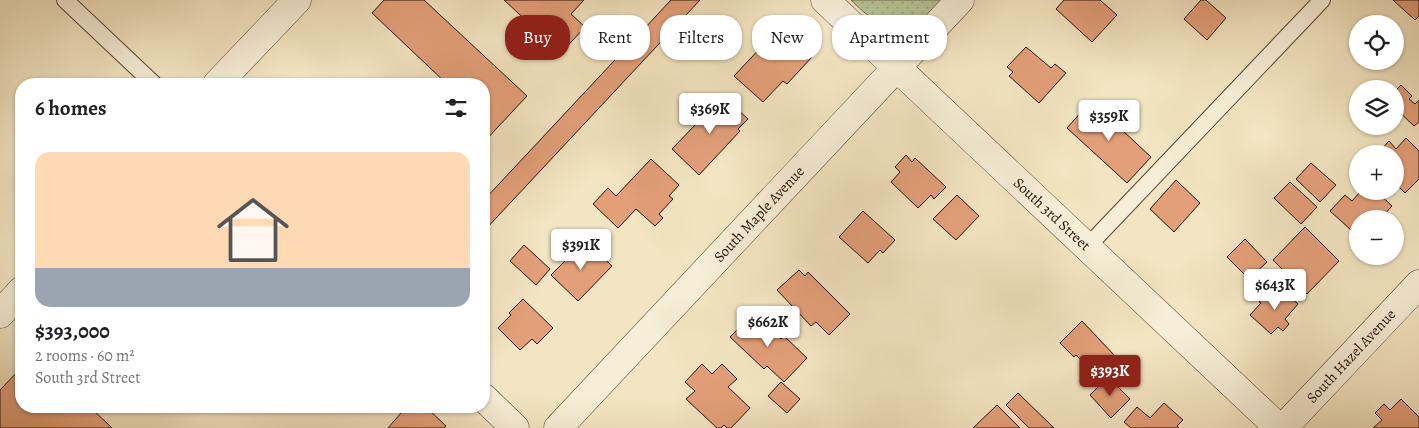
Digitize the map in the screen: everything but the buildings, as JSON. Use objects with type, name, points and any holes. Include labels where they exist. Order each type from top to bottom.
[{"type":"street","points":[[223,78],[296,0]]},
{"type":"street","name":"South 3rd Street","points":[[825,0],[1279,428]]},
{"type":"street","name":"South Maple Avenue","points":[[558,428],[960,0]]},
{"type":"street","name":"South Hazel Avenue","points":[[1283,428],[1419,284]]},
{"type":"street","points":[[0,314],[15,298]]},
{"type":"street","points":[[490,404],[515,428]]},
{"type":"lane","points":[[65,0],[148,78]]},
{"type":"lane","points":[[1087,247],[1322,0]]},
{"type":"green space","points":[[851,0],[944,0],[930,15],[867,15]]}]
